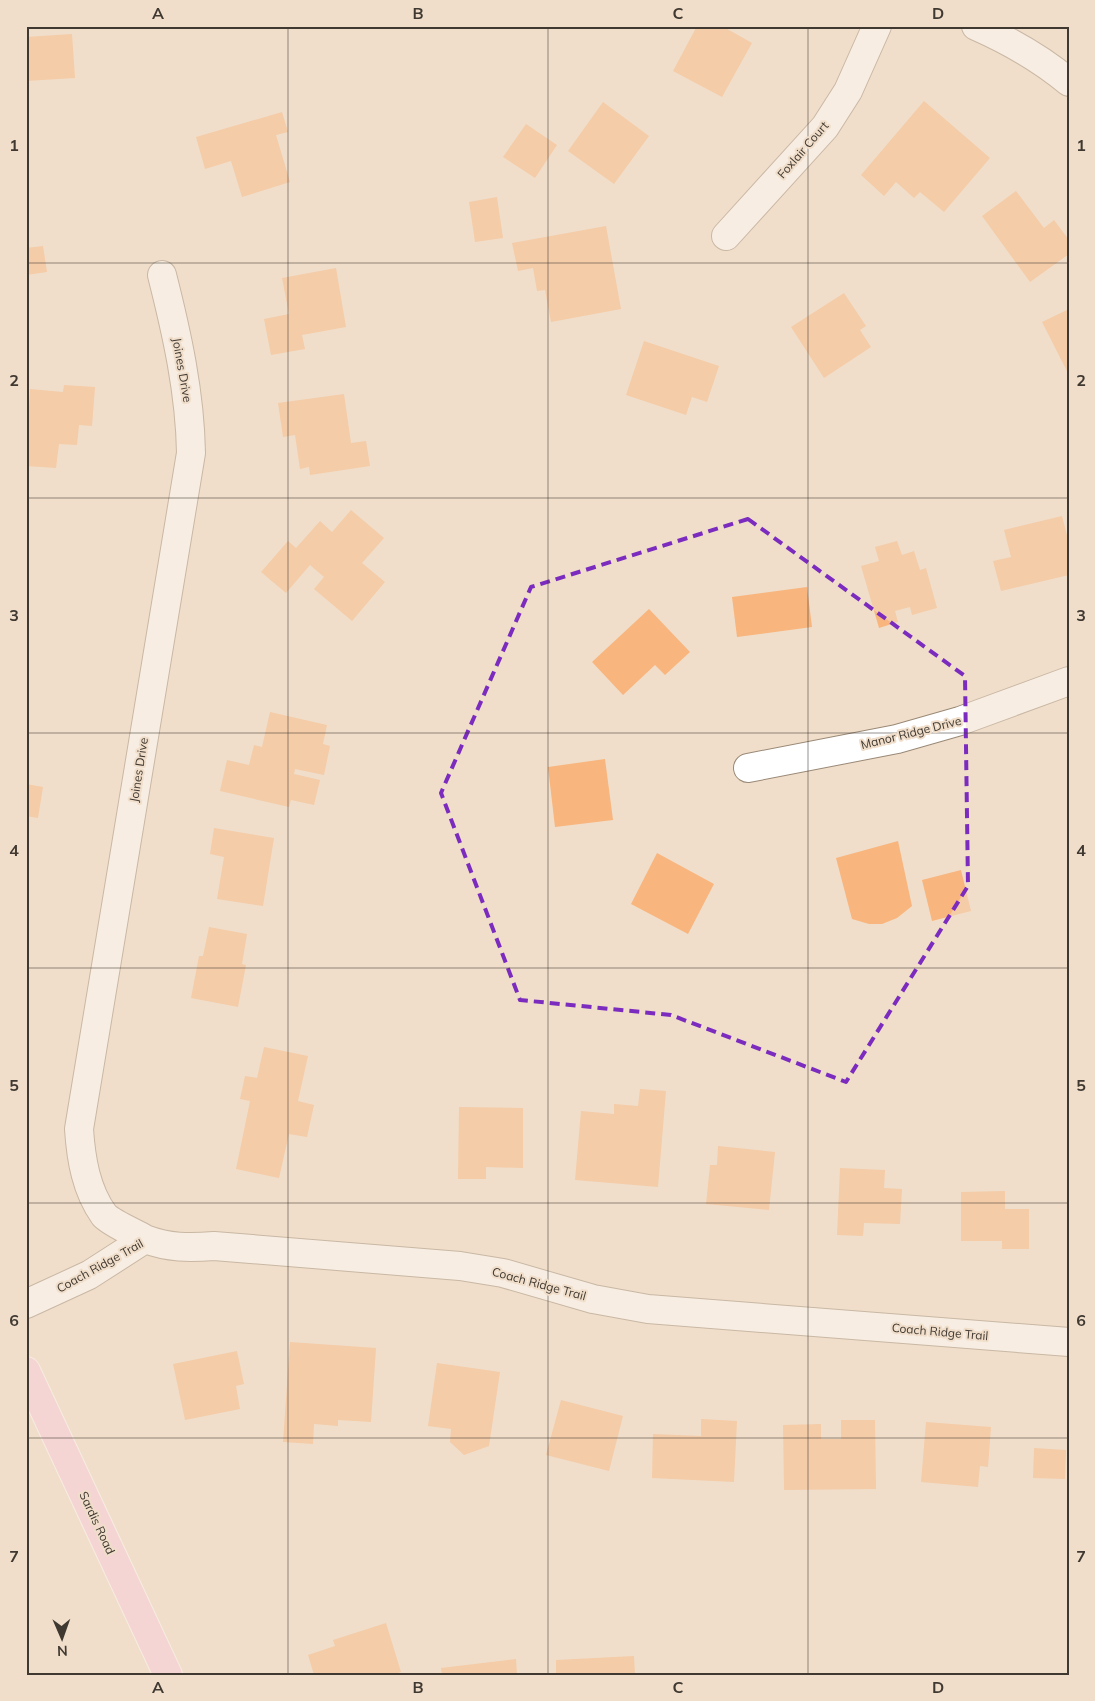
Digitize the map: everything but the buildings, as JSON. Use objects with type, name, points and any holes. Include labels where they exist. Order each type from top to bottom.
[{"type":"main road","name":"Sardis Road","points":[[26,1371],[168,1675]]},
{"type":"street","name":"Foxlair Court","points":[[726,236],[825,127],[848,91],[877,26]]},
{"type":"street","points":[[976,26],[1007,40],[1044,61],[1069,82]]},
{"type":"street","name":"Joines Drive","points":[[145,1239],[105,1216],[88,1181],[81,1160],[79,1129],[191,453],[186,388],[162,275]]},
{"type":"street","name":"Manor Ridge Drive","points":[[748,768],[897,739],[960,721],[1069,681]]},
{"type":"street","name":"Coach Ridge Trail","points":[[26,1304],[89,1275],[145,1239],[164,1246],[183,1248],[214,1246],[460,1266],[503,1273],[593,1299],[648,1309],[1069,1342]]},
{"type":"highlighted area","points":[[748,519],[965,676],[968,886],[846,1082],[671,1015],[520,1000],[441,793],[531,587]]}]
